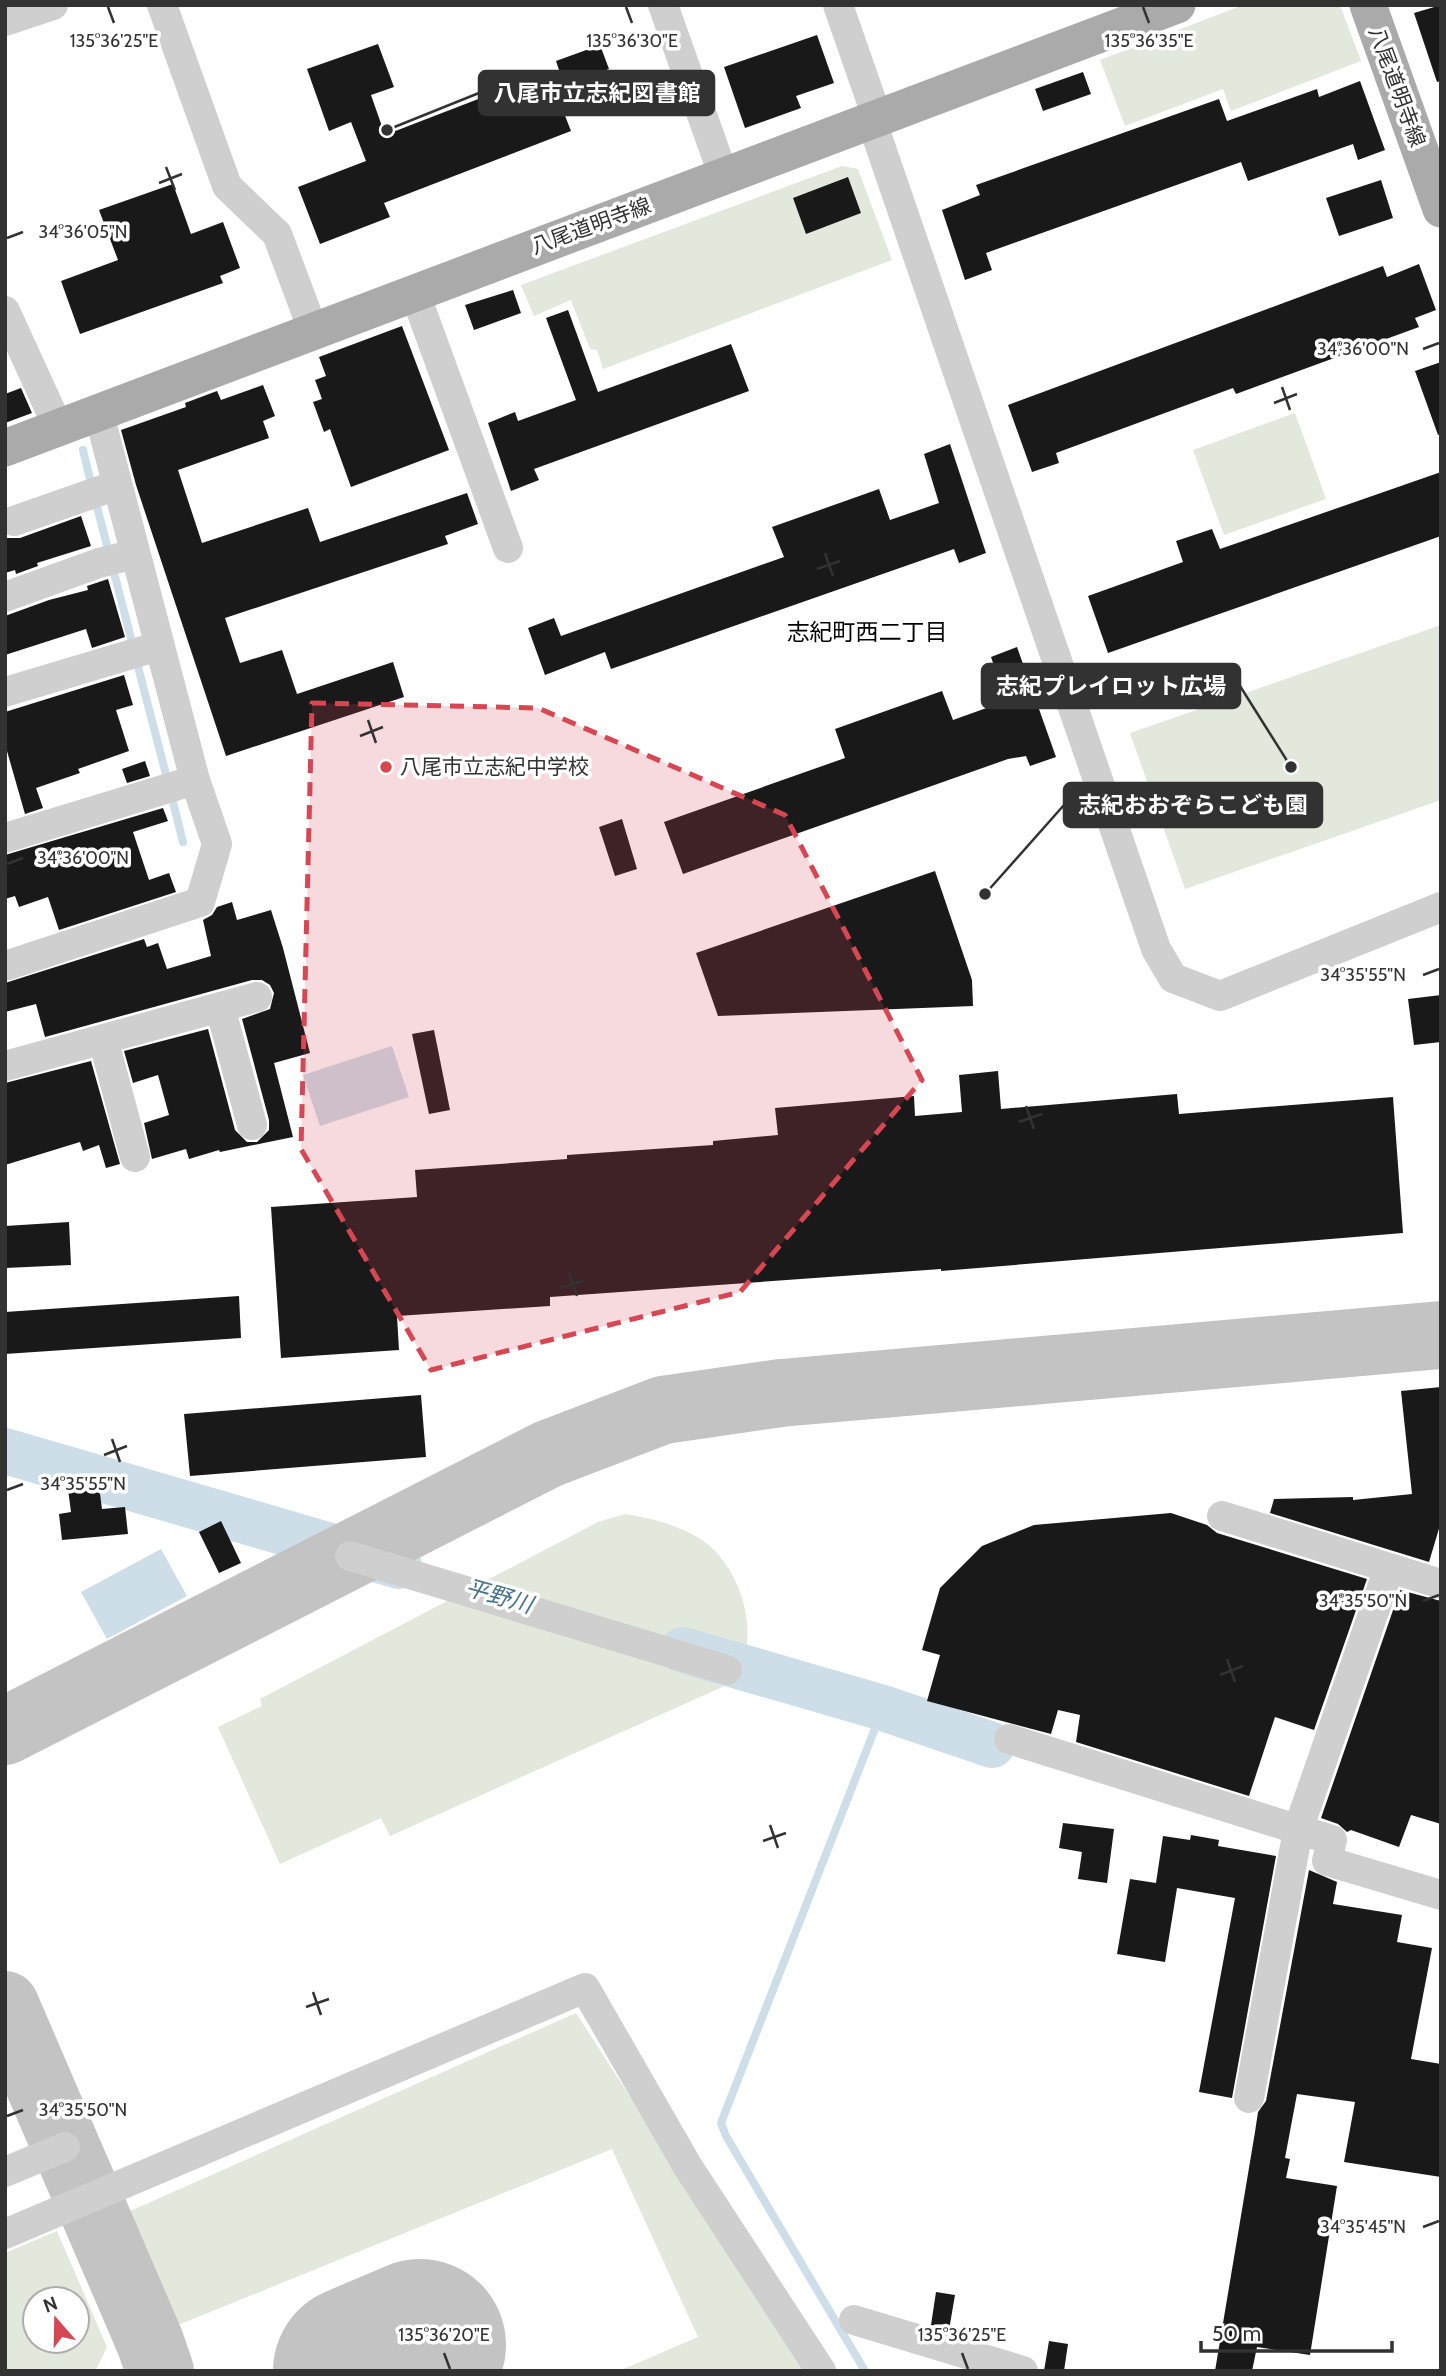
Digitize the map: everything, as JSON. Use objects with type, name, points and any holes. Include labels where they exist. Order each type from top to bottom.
[{"type":"main road","name":"八尾道明寺線","points":[[5,448],[1177,5]]},
{"type":"main road","name":"八尾道明寺線","points":[[1367,5],[1441,209]]},
{"type":"street","points":[[5,21],[53,5]]},
{"type":"street","points":[[162,5],[227,186],[277,234],[313,330]]},
{"type":"street","points":[[663,5],[724,177]]},
{"type":"street","points":[[838,5],[1156,949],[1173,978],[1220,996],[1441,907]]},
{"type":"street","points":[[414,292],[509,548]]},
{"type":"street","points":[[5,311],[59,429]]},
{"type":"street","points":[[5,966],[200,902],[217,844],[195,780],[142,651],[102,490],[99,414]]},
{"type":"street","points":[[14,521],[102,490]]},
{"type":"street","points":[[5,597],[118,558]]},
{"type":"street","points":[[5,692],[142,651]]},
{"type":"street","points":[[5,838],[195,780]]},
{"type":"street","points":[[5,1066],[257,997]]},
{"type":"street","points":[[220,1007],[252,1125]]},
{"type":"street","points":[[103,1039],[135,1157]]},
{"type":"street","points":[[1222,1516],[1441,1584]]},
{"type":"street","points":[[350,1556],[727,1670]]},
{"type":"street","points":[[1249,2098],[1298,1830],[1390,1568]]},
{"type":"street","points":[[1009,1739],[1332,1840],[1327,1861],[1441,1895]]},
{"type":"street","points":[[5,2234],[585,1988],[688,2167],[821,2371]]},
{"type":"street","points":[[5,2172],[65,2147]]},
{"type":"street","points":[[853,2320],[1023,2371]]},
{"type":"highlighted area","points":[[312,703],[538,708],[785,815],[922,1080],[740,1292],[431,1370],[301,1149]]},
{"type":"shaded area","points":[[1243,5],[1340,5],[1361,61],[1231,111],[1223,89],[1125,126],[1100,60]]},
{"type":"shaded area","points":[[842,166],[858,169],[892,260],[603,369],[597,350],[590,349],[571,300],[534,316],[521,285]]},
{"type":"shaded area","points":[[1295,413],[1326,499],[1224,535],[1193,450]]},
{"type":"shaded area","points":[[1441,625],[1441,800],[1185,889],[1130,733]]},
{"type":"shaded area","points":[[392,1046],[409,1097],[320,1126],[303,1075]]},
{"type":"shaded area","points":[[625,1514],[662,1522],[689,1532],[713,1549],[726,1565],[737,1584],[747,1627],[746,1648],[740,1668],[729,1684],[390,1836],[381,1818],[280,1864],[218,1727],[262,1706],[260,1699],[598,1522]]},
{"type":"shaded area","points":[[161,1549],[187,1596],[107,1639],[81,1592]]},
{"type":"shaded area","points":[[576,2013],[807,2371],[619,2371],[698,2337],[612,2149],[178,2325],[128,2212]]},
{"type":"shaded area","points":[[57,2231],[80,2285],[21,2285],[21,2355],[91,2355],[91,2310],[107,2347],[97,2368],[91,2371],[5,2371],[5,2253]]},
{"type":"building","points":[[1441,5],[1441,81],[1437,82],[1414,13]]},
{"type":"building","points":[[817,35],[834,83],[796,96],[801,108],[745,128],[724,67]]},
{"type":"building","points":[[378,44],[394,87],[371,95],[385,135],[548,72],[571,131],[384,203],[390,217],[320,244],[298,187],[366,161],[351,122],[329,131],[307,69]]},
{"type":"building","points":[[600,45],[609,69],[564,85],[556,61]]},
{"type":"building","points":[[1083,72],[1091,94],[1043,111],[1035,89]]},
{"type":"building","points":[[1360,81],[1385,150],[1358,160],[1353,144],[1248,181],[1241,162],[986,253],[992,270],[965,280],[942,210],[980,195],[976,185],[1219,99],[1227,121],[1317,89],[1319,97]]},
{"type":"building","points":[[848,177],[861,213],[806,234],[793,198]]},
{"type":"building","points":[[1381,180],[1393,218],[1339,236],[1326,198]]},
{"type":"building","points":[[173,184],[191,234],[223,222],[240,268],[220,276],[223,283],[80,334],[61,281],[118,260],[99,210]]},
{"type":"building","points":[[1419,264],[1436,310],[1415,318],[1419,327],[1236,394],[1233,388],[1056,453],[1059,463],[1032,472],[1008,405],[1383,266],[1387,277]]},
{"type":"building","points":[[513,290],[521,313],[474,330],[465,305]]},
{"type":"building","points":[[568,310],[598,392],[731,344],[749,391],[534,469],[539,480],[511,491],[488,423],[515,412],[518,421],[576,400],[546,318]]},
{"type":"building","points":[[402,326],[449,450],[351,487],[330,429],[324,432],[313,402],[322,399],[315,380],[326,376],[319,357]]},
{"type":"building","points":[[1441,362],[1441,434],[1438,435],[1415,371]]},
{"type":"building","points":[[263,385],[275,416],[263,421],[269,438],[178,470],[202,543],[308,508],[320,542],[467,493],[478,524],[445,536],[448,544],[225,618],[240,663],[282,650],[297,694],[393,662],[404,697],[226,756],[136,485],[121,430],[186,407],[185,403],[217,391],[221,400]]},
{"type":"building","points":[[21,388],[32,413],[5,423],[5,394]]},
{"type":"building","points":[[950,444],[986,553],[959,563],[954,549],[611,669],[605,652],[545,675],[528,628],[554,618],[561,636],[784,557],[772,527],[879,489],[890,520],[939,503],[924,454]]},
{"type":"building","points":[[1441,472],[1441,536],[1108,653],[1088,596],[1183,562],[1176,541],[1212,529],[1220,549]]},
{"type":"building","points":[[81,516],[91,546],[37,563],[38,566],[16,574],[15,570],[5,573],[5,538],[20,538]]},
{"type":"building","points":[[108,579],[125,637],[92,648],[86,629],[5,655],[5,616],[49,600],[88,590],[87,586]]},
{"type":"building","points":[[1017,647],[1056,757],[1030,766],[1026,756],[1008,759],[683,874],[664,822],[845,758],[835,729],[942,691],[953,720],[1006,701],[991,657]]},
{"type":"building","points":[[124,675],[133,705],[116,710],[129,751],[78,769],[80,773],[36,788],[43,808],[25,814],[5,744],[5,712]]},
{"type":"building","points":[[145,761],[150,776],[127,783],[122,769]]},
{"type":"building","points":[[163,808],[168,821],[133,832],[149,880],[169,873],[176,892],[59,930],[48,897],[19,907],[15,896],[5,899],[5,855]]},
{"type":"building","points":[[622,819],[637,869],[615,876],[599,827]]},
{"type":"building","points":[[935,871],[972,980],[973,1006],[718,1016],[696,953]]},
{"type":"building","points":[[232,902],[237,920],[271,910],[283,948],[310,1053],[274,1063],[293,1137],[220,1152],[219,1150],[189,1159],[186,1149],[152,1159],[144,1123],[169,1115],[158,1075],[133,1083],[124,1051],[208,1029],[235,1130],[247,1142],[257,1142],[269,1130],[269,1120],[242,1019],[270,1009],[274,993],[270,985],[262,980],[252,980],[45,1037],[36,1004],[5,1012],[5,983],[144,939],[147,947],[158,943],[167,969],[211,956],[203,920],[212,915],[217,907]]},
{"type":"building","points":[[1441,995],[1441,1042],[1414,1045],[1408,999]]},
{"type":"building","points":[[434,1030],[450,1110],[429,1114],[412,1034]]},
{"type":"building","points":[[91,1061],[120,1164],[106,1168],[99,1145],[83,1151],[80,1142],[5,1165],[5,1083]]},
{"type":"building","points":[[998,1071],[1001,1109],[1177,1094],[1179,1114],[1393,1097],[1403,1233],[941,1271],[550,1297],[550,1306],[397,1316],[399,1350],[281,1358],[271,1207],[417,1197],[415,1170],[567,1159],[567,1155],[713,1145],[713,1141],[778,1135],[775,1108],[914,1096],[915,1116],[962,1112],[959,1075]]},
{"type":"building","points":[[69,1222],[71,1265],[5,1268],[5,1226]]},
{"type":"building","points":[[239,1296],[241,1338],[5,1354],[5,1312]]},
{"type":"building","points":[[1441,1387],[1441,1522],[1429,1562],[1270,1513],[1274,1499],[1353,1497],[1353,1500],[1412,1494],[1401,1391]]},
{"type":"building","points":[[421,1395],[426,1457],[190,1476],[184,1414]]},
{"type":"building","points":[[99,1486],[102,1509],[125,1507],[128,1534],[62,1540],[59,1514],[71,1512],[68,1489]]},
{"type":"building","points":[[1171,1513],[1207,1525],[1217,1533],[1367,1579],[1314,1730],[1275,1717],[1249,1796],[1076,1742],[1080,1715],[1058,1710],[1051,1734],[927,1701],[940,1655],[922,1650],[940,1588],[982,1546],[1034,1525]]},
{"type":"building","points":[[221,1521],[241,1563],[219,1573],[199,1532]]},
{"type":"building","points":[[1400,1590],[1441,1601],[1441,1824],[1411,1815],[1399,1847],[1351,1830],[1347,1832],[1338,1824],[1321,1818]]},
{"type":"building","points":[[1063,1823],[1114,1829],[1107,1883],[1078,1879],[1082,1852],[1059,1848]]},
{"type":"building","points":[[1191,1835],[1219,1840],[1218,1846],[1276,1856],[1232,2098],[1199,2092],[1235,1898],[1177,1888],[1165,1962],[1117,1954],[1130,1879],[1156,1883],[1163,1836],[1190,1840]]},
{"type":"building","points":[[1309,1870],[1337,1882],[1333,1904],[1402,1915],[1397,1942],[1432,1948],[1411,2059],[1441,2064],[1441,2177],[1344,2162],[1355,2102],[1297,2094],[1285,2158],[1290,2159],[1286,2178],[1337,2186],[1310,2355],[1257,2347],[1252,2371],[1215,2371],[1258,2112],[1266,2101]]},
{"type":"building","points":[[936,2292],[955,2295],[949,2330],[931,2325]]},
{"type":"building","points":[[1049,2341],[1068,2344],[1064,2371],[1044,2371]]},
{"type":"waterway","points":[[83,450],[92,487]]},
{"type":"waterway","points":[[95,499],[133,646]]},
{"type":"waterway","points":[[136,659],[168,782]]},
{"type":"waterway","points":[[171,794],[183,842]]},
{"type":"waterway","name":"平野川","points":[[5,1451],[399,1566]]},
{"type":"waterway","name":"平野川","points":[[683,1650],[883,1708],[992,1745]]},
{"type":"waterway","points":[[865,2371],[726,2136],[721,2123],[883,1708]]},
{"type":"taxiway","points":[[5,1731],[548,1454],[663,1410],[781,1393],[1441,1335]]},
{"type":"taxiway","points":[[5,2005],[150,2342],[160,2371]]},
{"type":"runway","points":[[359,2371],[420,2345]]},
{"type":"place","name":"八尾市立志紀図書館","points":[[387,130]]},
{"type":"place","name":"八尾市立志紀中学校","points":[[386,767]]},
{"type":"place","name":"志紀プレイロット広場","points":[[1291,767]]},
{"type":"place","name":"志紀おおぞらこども園","points":[[985,894]]},
{"type":"district","name":"志紀町西二丁目","points":[[867,632]]}]
